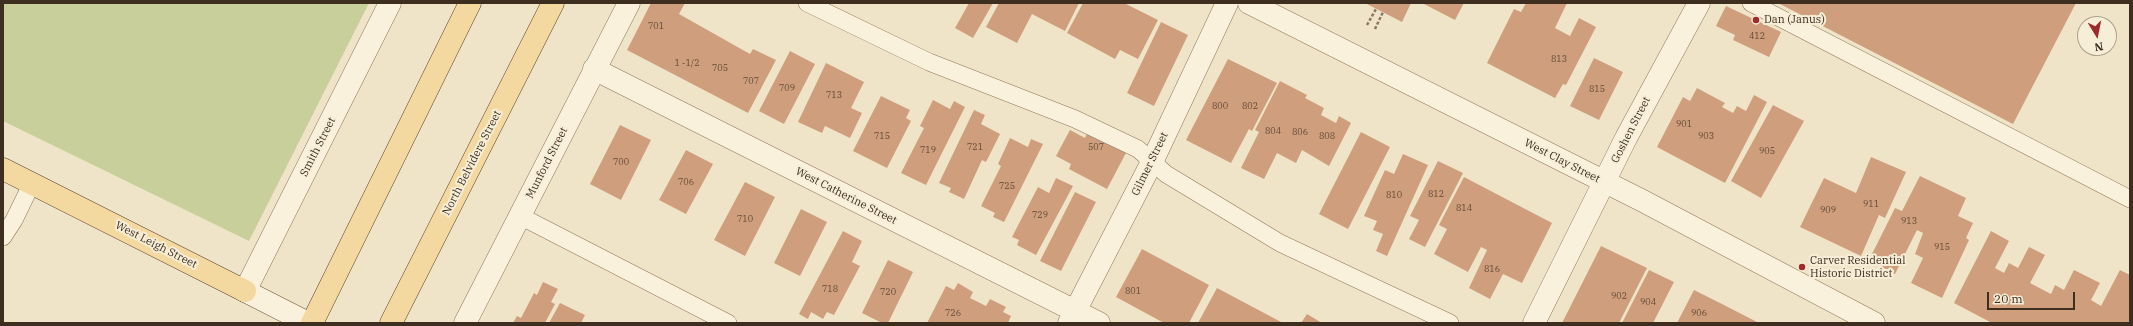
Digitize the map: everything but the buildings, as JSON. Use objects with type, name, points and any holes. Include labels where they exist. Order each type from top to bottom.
[{"type":"main road","points":[[312,323],[470,3]]},
{"type":"main road","name":"North Belvidere Street","points":[[391,323],[552,3]]},
{"type":"main road","name":"West Leigh Street","points":[[3,169],[245,290]]},
{"type":"street","name":"Smith Street","points":[[245,290],[390,3]]},
{"type":"street","name":"Munford Street","points":[[466,323],[594,69],[629,3]]},
{"type":"street","name":"Gilmer Street","points":[[1072,317],[1152,162],[1227,3]]},
{"type":"street","name":"West Clay Street","points":[[1249,3],[1605,183],[1874,323]]},
{"type":"street","name":"Goshen Street","points":[[1534,323],[1605,183],[1626,138],[1699,3]]},
{"type":"street","name":"West Catherine Street","points":[[594,69],[1072,317],[1098,323]]},
{"type":"street","name":"West Leigh Street","points":[[245,290],[308,323]]},
{"type":"lane","points":[[806,3],[929,62],[1075,119],[1138,149],[1166,174],[1280,243],[1450,323]]},
{"type":"lane","points":[[1751,3],[2130,199]]},
{"type":"lane","points":[[3,237],[32,183]]},
{"type":"lane","points":[[520,216],[728,323]]},
{"type":"path","points":[[1367,25],[1376,9]]},
{"type":"path","points":[[1375,29],[1383,12]]},
{"type":"green space","points":[[3,3],[369,3],[249,241],[3,121]]},
{"type":"place","name":"Dan (Janus)","points":[[1756,20]]},
{"type":"place","name":"Carver Residential Historic District","points":[[1802,267]]}]
